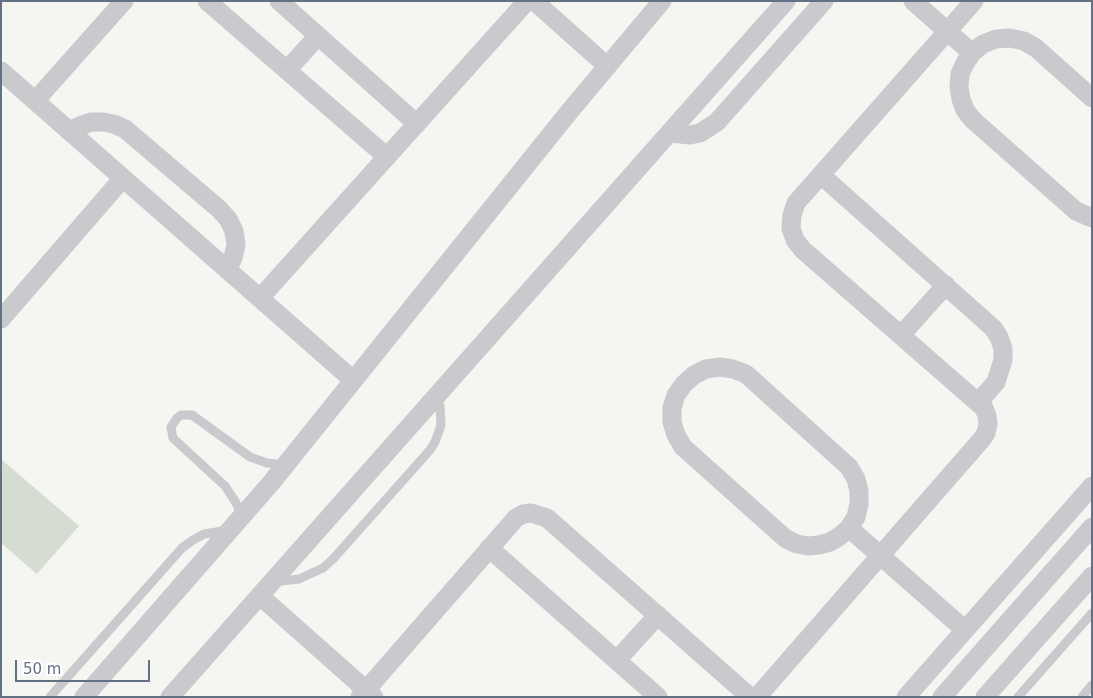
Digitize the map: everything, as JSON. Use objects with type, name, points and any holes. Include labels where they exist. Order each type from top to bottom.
[{"type":"street","points":[[35,101],[124,1]]},
{"type":"street","points":[[207,1],[387,157]]},
{"type":"street","points":[[280,1],[417,124]]},
{"type":"street","points":[[260,298],[527,1]]},
{"type":"street","points":[[534,1],[607,66]]},
{"type":"street","points":[[84,697],[285,465],[607,66],[662,1]]},
{"type":"street","points":[[170,697],[786,1]]},
{"type":"street","points":[[670,133],[690,135],[700,133],[717,122],[824,1]]},
{"type":"street","points":[[913,1],[972,53]]},
{"type":"street","points":[[757,697],[982,440],[986,432],[988,424],[984,408],[803,250],[795,240],[792,228],[792,215],[796,203],[974,1]]},
{"type":"street","points":[[287,70],[318,36]]},
{"type":"street","points":[[1092,98],[1036,48],[1024,41],[1010,38],[996,39],[983,44],[972,53],[960,74],[959,87],[961,99],[973,120],[1076,211],[1092,218]]},
{"type":"street","points":[[1,71],[353,380]]},
{"type":"street","points":[[69,131],[91,122],[114,124],[125,129],[219,210],[228,219],[236,245],[233,258],[227,270]]},
{"type":"street","points":[[821,175],[993,328],[999,337],[1003,349],[1003,360],[996,382],[978,402]]},
{"type":"street","points":[[1,319],[123,178]]},
{"type":"street","points":[[901,335],[946,285]]},
{"type":"street","points":[[720,367],[746,374],[849,467],[856,478],[859,504],[856,517],[849,528],[830,542],[820,545],[808,546],[786,539],[683,447],[676,435],[672,422],[672,408],[676,396],[684,384],[700,372],[720,367]]},
{"type":"street","points":[[906,697],[1092,486]]},
{"type":"street","points":[[260,596],[367,694],[516,518],[523,514],[540,514],[547,518],[750,697]]},
{"type":"street","points":[[942,697],[1092,527]]},
{"type":"street","points":[[849,528],[965,630]]},
{"type":"street","points":[[489,548],[658,697]]},
{"type":"street","points":[[985,697],[1092,576]]},
{"type":"street","points":[[617,660],[658,615]]},
{"type":"street","points":[[986,647],[1009,670]]},
{"type":"lane","points":[[273,582],[299,579],[323,568],[430,450],[436,442],[441,424],[440,406],[436,397]]},
{"type":"lane","points":[[50,697],[182,548],[204,534],[236,523],[235,501],[225,486],[173,438],[171,427],[177,418],[181,415],[192,415],[250,456],[267,463],[285,465]]},
{"type":"lane","points":[[1018,697],[1092,614]]},
{"type":"lane","points":[[1082,697],[1092,685]]},
{"type":"shaded area","points":[[1,459],[79,526],[37,574],[1,543]]}]
